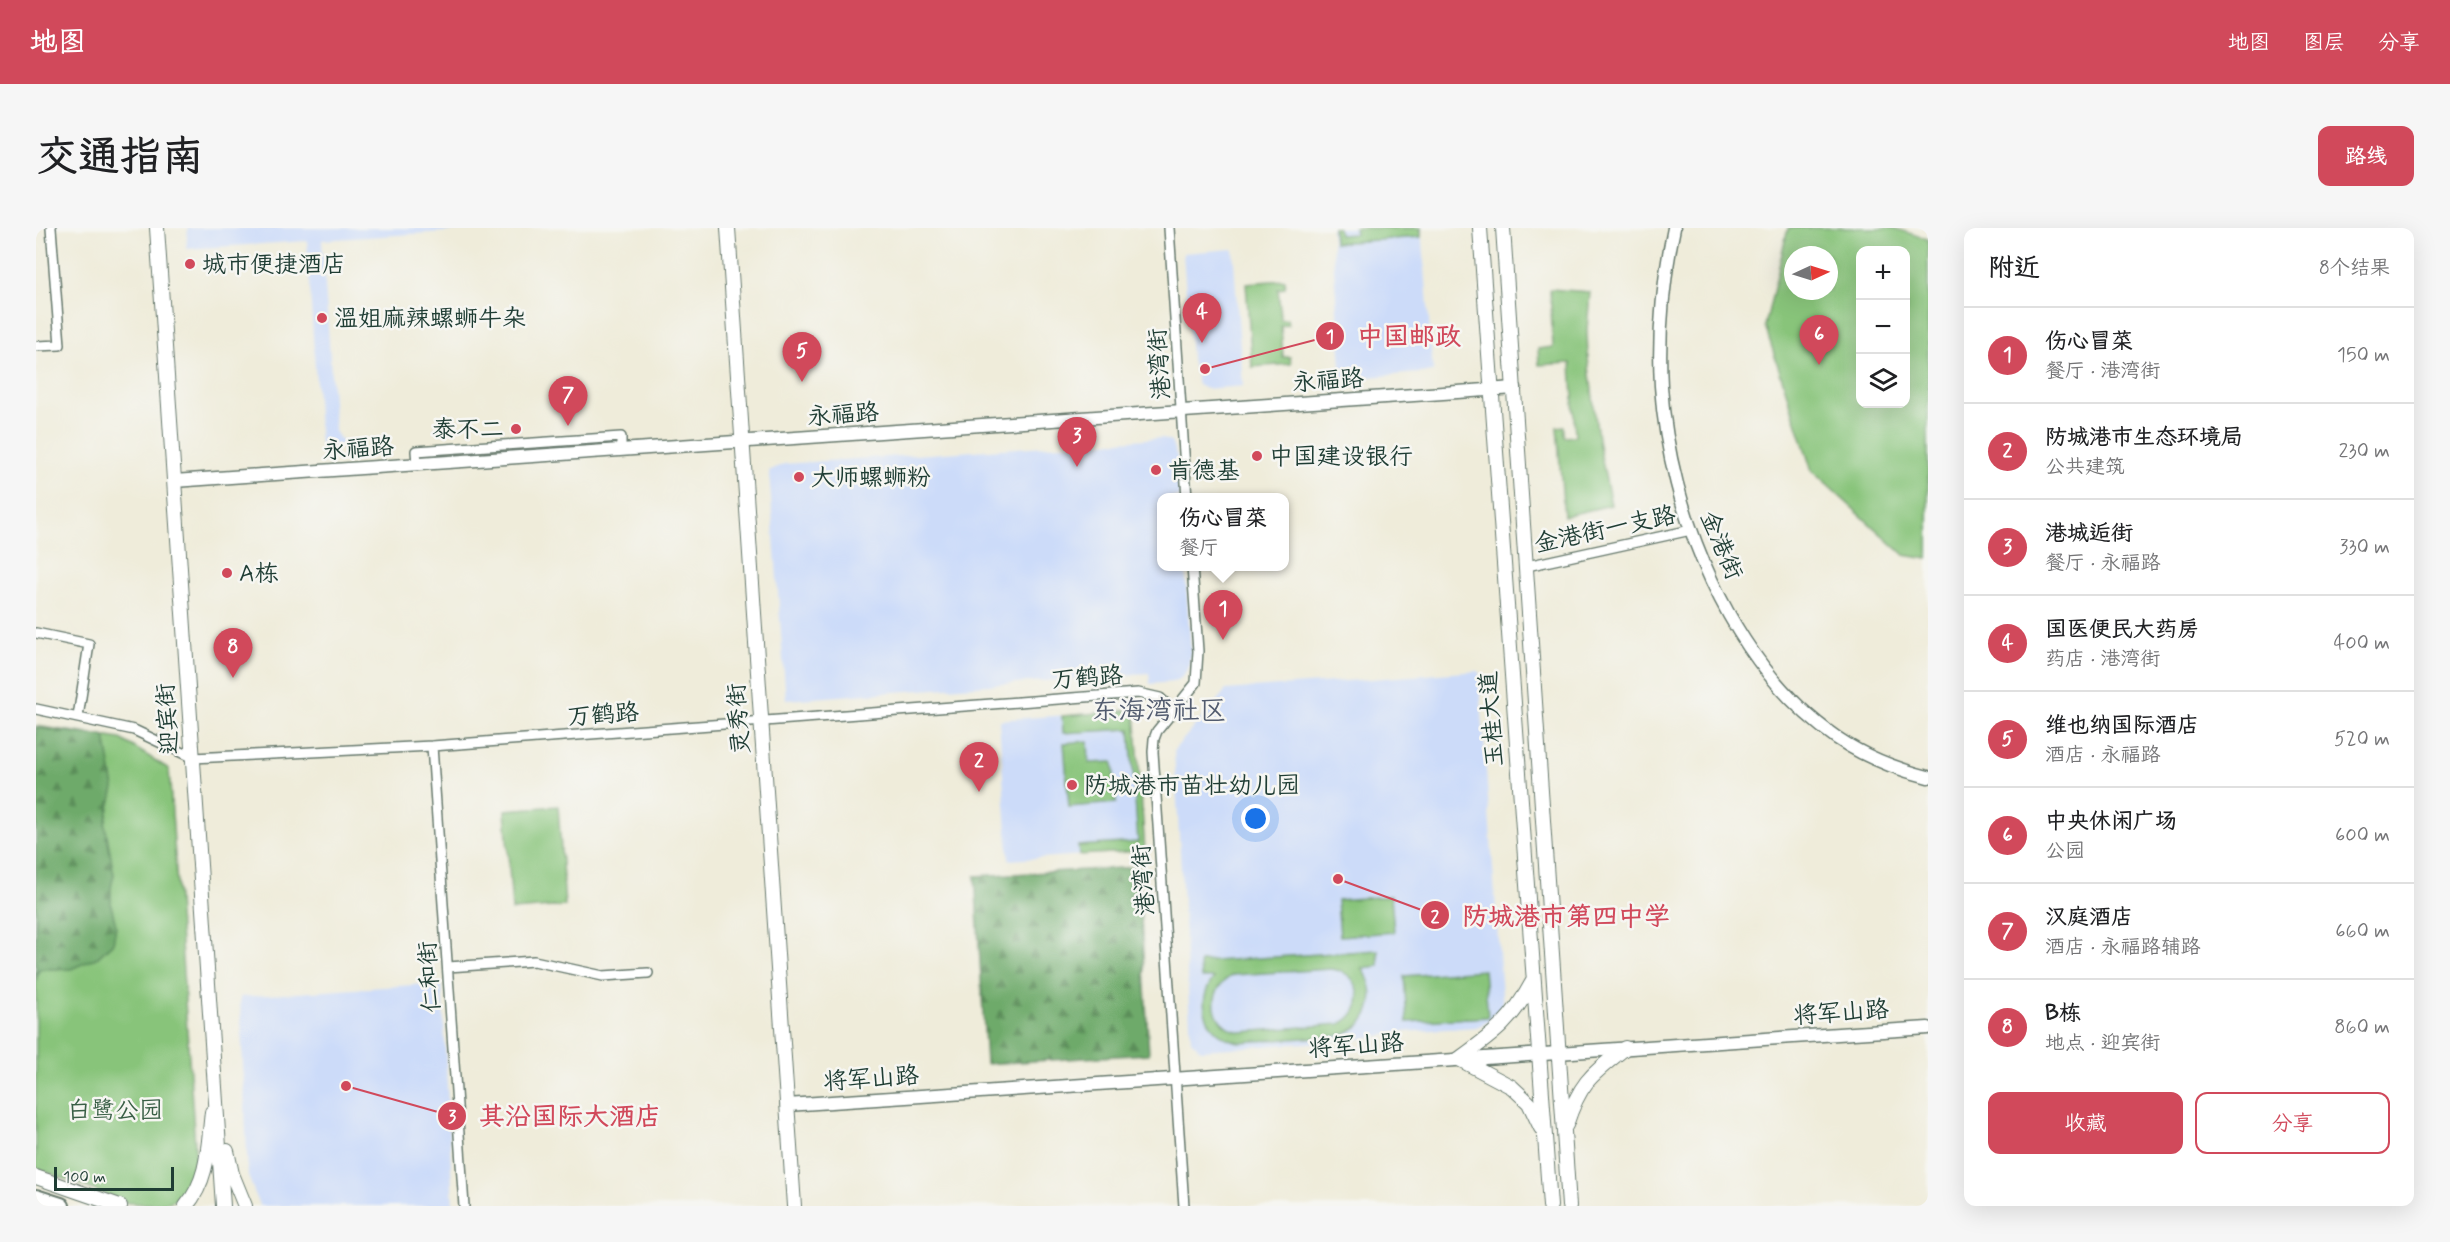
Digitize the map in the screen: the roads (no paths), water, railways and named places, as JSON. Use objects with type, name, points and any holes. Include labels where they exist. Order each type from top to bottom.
[{"type":"highway","points":[[36,1198],[61,1206]]},
{"type":"main road","name":"迎宾街","points":[[157,228],[224,1206]]},
{"type":"main road","name":"灵秀街","points":[[728,228],[794,1206]]},
{"type":"main road","name":"玉桂大道","points":[[1480,228],[1550,1206]]},
{"type":"main road","name":"玉桂大道","points":[[1503,228],[1569,1206]]},
{"type":"main road","points":[[1533,981],[1519,1006],[1506,1022],[1459,1059],[1512,1087],[1529,1103],[1545,1135]]},
{"type":"main road","points":[[1564,1133],[1574,1103],[1585,1082],[1625,1048]]},
{"type":"main road","points":[[186,1206],[196,1194],[205,1174],[216,1074]]},
{"type":"main road","points":[[218,1110],[232,1174],[245,1206]]},
{"type":"main road","points":[[36,1177],[120,1206]]},
{"type":"street","points":[[36,346],[60,345],[51,228]]},
{"type":"street","name":"港湾街","points":[[1169,228],[1187,493]]},
{"type":"street","name":"金港街","points":[[1674,228],[1662,305],[1661,387],[1672,466],[1691,530],[1712,580],[1731,616],[1755,653],[1789,697],[1810,717],[1854,748],[1903,771],[1928,777]]},
{"type":"street","name":"永福路","points":[[174,481],[1515,388]]},
{"type":"street","name":"金港街一支路","points":[[1527,566],[1691,530]]},
{"type":"street","name":"港湾街","points":[[1184,1206],[1153,752],[1157,731],[1193,689],[1197,674],[1192,571]]},
{"type":"street","points":[[36,633],[89,644],[78,717]]},
{"type":"street","name":"万鹤路","points":[[36,709],[134,730],[193,758],[432,746],[1138,693],[1160,698],[1174,711]]},
{"type":"street","name":"仁和街","points":[[432,746],[464,1206]]},
{"type":"street","points":[[447,967],[534,961],[603,976],[648,973]]},
{"type":"street","name":"将军山路","points":[[787,1105],[1928,1028]]},
{"type":"place","name":"城市便捷酒店","points":[[190,264]]},
{"type":"place","name":"温姐麻辣螺蛳牛杂","points":[[322,318]]},
{"type":"place","name":"国医便民大药房","points":[[1202,343]]},
{"type":"place","name":"中央休闲广场","points":[[1819,365]]},
{"type":"place","name":"中国邮政","points":[[1205,369]]},
{"type":"place","name":"维也纳国际酒店","points":[[802,382]]},
{"type":"place","name":"汉庭酒店","points":[[568,426]]},
{"type":"place","name":"泰不二","points":[[516,429]]},
{"type":"place","name":"中国建设银行","points":[[1257,456]]},
{"type":"place","name":"港城逅街","points":[[1077,467]]},
{"type":"place","name":"肯德基","points":[[1156,470]]},
{"type":"place","name":"大师螺蛳粉","points":[[799,477]]},
{"type":"place","name":"A栋","points":[[227,573]]},
{"type":"place","name":"伤心冒菜","points":[[1223,640]]},
{"type":"place","name":"B栋","points":[[233,678]]},
{"type":"place","name":"防城港市苗壮幼儿园","points":[[1072,785]]},
{"type":"place","name":"防城港市生态环境局","points":[[979,792]]},
{"type":"place","name":"防城港市第四中学","points":[[1338,879]]},
{"type":"place","name":"其沿国际大酒店","points":[[346,1086]]},
{"type":"district","name":"东海湾社区","points":[[1159,710]]},
{"type":"park label","name":"白鹭公园","points":[[115,1110]]}]
